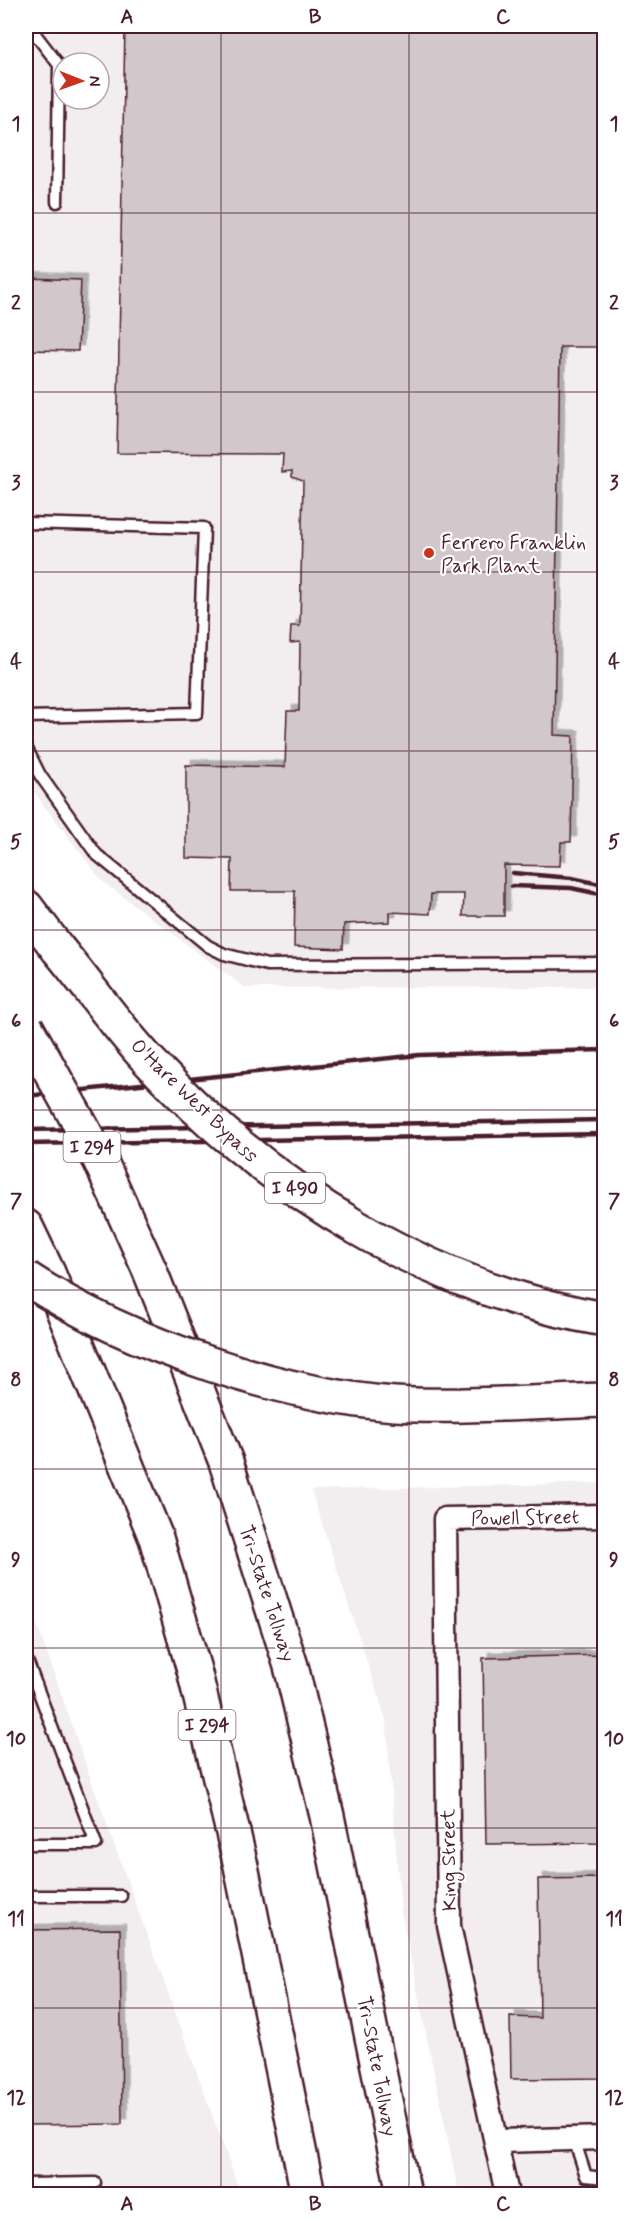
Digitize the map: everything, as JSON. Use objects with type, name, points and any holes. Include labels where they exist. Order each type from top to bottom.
[{"type":"highway","name":"O'Hare West Bypass","points":[[26,907],[149,1062],[252,1159],[332,1214],[410,1257],[490,1289],[538,1305],[604,1319]]},
{"type":"highway","name":"Tri-State Tollway","points":[[26,1027],[100,1160],[150,1271],[226,1462],[291,1666],[327,1816],[404,2194]]},
{"type":"highway","name":"I 294","points":[[26,1227],[37,1276],[156,1538],[194,1670],[241,1866],[308,2194]]},
{"type":"highway","points":[[37,1276],[125,1333],[226,1369],[321,1393],[413,1405],[604,1400]]},
{"type":"street","name":"Powell Street","points":[[445,1519],[604,1516]]},
{"type":"street","name":"King Street","points":[[445,1519],[449,1926],[507,2194]]},
{"type":"street","points":[[497,2141],[604,2138]]},
{"type":"lane","points":[[29,26],[59,65],[57,202]]},
{"type":"lane","points":[[26,523],[204,528],[197,713],[26,717]]},
{"type":"lane","points":[[26,747],[40,775],[96,854],[208,946],[224,954],[267,965],[604,963]]},
{"type":"lane","points":[[26,1658],[96,1844],[26,1844]]},
{"type":"lane","points":[[26,1896],[121,1896]]},
{"type":"lane","points":[[574,2139],[586,2176],[604,2178]]},
{"type":"lane","points":[[26,2184],[94,2183]]},
{"type":"shaded area","name":"Ferrero Franklin Park Plant","points":[[26,26],[604,26],[604,987],[245,988],[102,881],[26,782]]},
{"type":"shaded area","points":[[604,1483],[604,2194],[459,2194],[401,1912],[386,1720],[311,1490]]},
{"type":"shaded area","points":[[26,1593],[91,1780],[241,2194],[26,2194]]},
{"type":"building","name":"Ferrero Franklin Park Plant","points":[[125,26],[604,26],[604,347],[560,347],[554,735],[573,736],[571,842],[561,842],[560,866],[504,865],[504,916],[463,916],[464,894],[431,894],[430,914],[390,912],[390,922],[344,924],[343,949],[294,947],[295,891],[231,891],[232,859],[186,858],[186,765],[285,767],[287,711],[299,711],[300,642],[290,643],[291,626],[300,626],[303,481],[292,477],[292,471],[282,472],[283,454],[117,453]]},
{"type":"building","points":[[28,278],[81,280],[78,351],[26,350]]},
{"type":"building","points":[[604,1655],[604,1843],[486,1844],[483,1658]]},
{"type":"building","points":[[604,1878],[604,2078],[511,2079],[510,2017],[540,2018],[538,1879]]},
{"type":"building","points":[[120,1929],[122,2124],[26,2125],[26,1930]]},
{"type":"railway","points":[[513,873],[572,878],[604,885]]},
{"type":"railway","points":[[512,886],[571,888],[604,895]]},
{"type":"railway","points":[[26,1096],[419,1055],[604,1050]]},
{"type":"railway","points":[[26,1130],[604,1120]]},
{"type":"railway","points":[[26,1144],[604,1134]]},
{"type":"place","name":"Ferrero Franklin Park Plant","points":[[429,553]]}]
